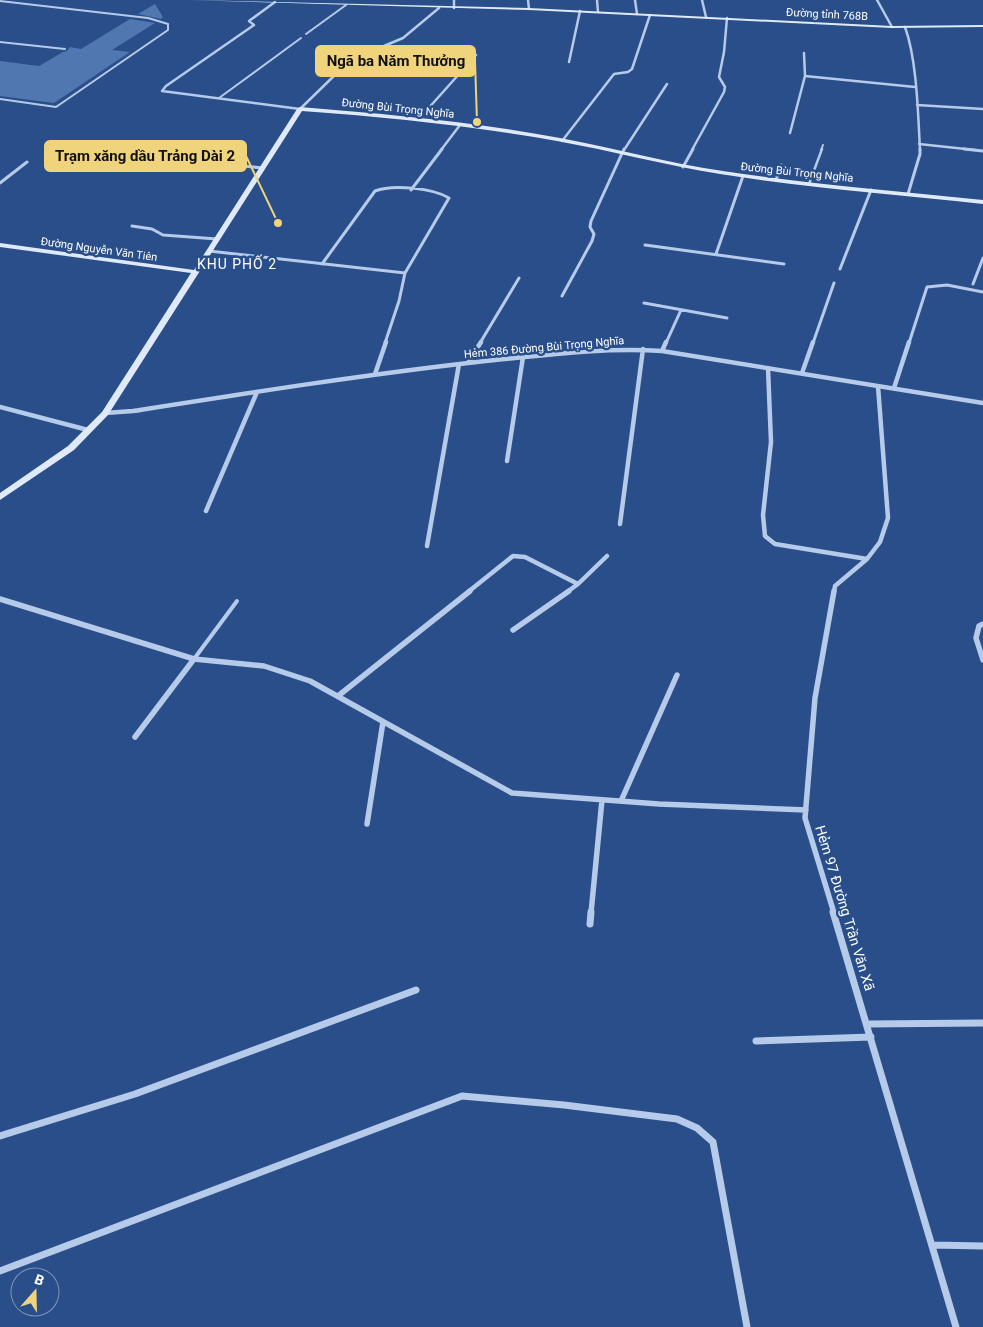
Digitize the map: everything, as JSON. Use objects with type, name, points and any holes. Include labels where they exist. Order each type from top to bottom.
[{"type":"street","name":"Đường tỉnh 768B","points":[[190,0],[529,9],[892,27],[983,26]]},
{"type":"street","points":[[454,0],[454,8]]},
{"type":"street","points":[[528,0],[529,9]]},
{"type":"street","points":[[597,0],[598,12]]},
{"type":"street","points":[[635,0],[636,14]]},
{"type":"street","points":[[702,0],[706,17]]},
{"type":"street","points":[[877,0],[892,27]]},
{"type":"street","points":[[276,2],[249,20],[254,25],[162,91],[300,109]]},
{"type":"street","points":[[0,497],[71,448],[105,413],[300,109],[338,72],[383,46],[403,38],[439,8]]},
{"type":"street","points":[[569,62],[580,11]]},
{"type":"street","points":[[562,141],[614,74],[628,72],[632,69],[650,15]]},
{"type":"street","points":[[683,167],[724,92],[725,87],[719,77],[724,52],[727,18]]},
{"type":"street","points":[[905,27],[909,38],[915,87],[920,154],[908,194]]},
{"type":"street","points":[[383,46],[476,54],[418,120]]},
{"type":"street","points":[[790,133],[805,76],[804,53]]},
{"type":"street","points":[[805,76],[915,87]]},
{"type":"street","points":[[562,296],[592,241],[594,234],[590,226],[591,220],[621,154],[666,84]]},
{"type":"street","points":[[917,105],[983,109]]},
{"type":"street","name":"Đường Bùi Trọng Nghĩa","points":[[300,109],[460,125],[562,141],[683,167],[743,176],[983,202]]},
{"type":"street","points":[[411,190],[460,125]]},
{"type":"street","points":[[919,144],[983,151]]},
{"type":"street","points":[[88,151],[263,168]]},
{"type":"street","points":[[0,183],[27,162]]},
{"type":"street","points":[[776,180],[781,165]]},
{"type":"street","points":[[716,254],[743,176]]},
{"type":"street","points":[[322,264],[375,191],[386,187],[449,198],[405,273],[399,301],[375,374]]},
{"type":"street","points":[[840,268],[871,190]]},
{"type":"street","points":[[132,226],[152,229],[163,235],[217,240]]},
{"type":"street","points":[[645,245],[784,264]]},
{"type":"street","name":"Đường Nguyễn Văn Tiên","points":[[0,246],[196,272]]},
{"type":"street","points":[[209,252],[405,273]]},
{"type":"street","points":[[973,284],[983,258]]},
{"type":"street","points":[[468,363],[519,278]]},
{"type":"street","points":[[802,374],[834,283]]},
{"type":"street","points":[[894,388],[927,287],[934,284],[946,285],[983,292]]},
{"type":"street","points":[[644,303],[727,318]]},
{"type":"street","points":[[662,351],[681,310]]},
{"type":"street","points":[[620,524],[643,349]]},
{"type":"street","name":"Hẻm 386 Đường Bùi Trọng Nghĩa","points":[[105,413],[133,411],[375,374],[458,364],[593,350],[643,349],[983,403]]},
{"type":"street","points":[[507,461],[523,357]]},
{"type":"street","points":[[427,546],[458,364]]},
{"type":"street","points":[[768,368],[771,454],[763,528],[764,536],[775,544],[867,559]]},
{"type":"street","name":"Hẻm 97 Đường Trần Văn Xã","points":[[878,386],[888,518],[880,542],[867,559],[835,586],[815,698],[805,818],[956,1327]]},
{"type":"street","points":[[206,511],[257,392]]},
{"type":"street","points":[[0,407],[88,430]]},
{"type":"street","points":[[338,696],[513,556],[525,557],[578,584]]},
{"type":"street","points":[[513,630],[578,584],[607,556]]},
{"type":"street","points":[[0,599],[194,658],[230,664],[264,666],[310,681],[512,792],[602,800],[806,810]]},
{"type":"street","points":[[983,624],[979,626],[976,638],[983,660]]},
{"type":"street","points":[[135,737],[194,658]]},
{"type":"street","points":[[621,801],[677,675]]},
{"type":"street","points":[[367,824],[383,722]]},
{"type":"street","points":[[590,924],[602,800]]},
{"type":"street","points":[[0,1136],[136,1094],[416,990]]},
{"type":"street","points":[[867,1024],[983,1023]]},
{"type":"street","points":[[756,1042],[871,1037]]},
{"type":"street","points":[[0,1271],[462,1096],[564,1105],[677,1119],[692,1123],[704,1130],[714,1142],[747,1327]]},
{"type":"street","points":[[933,1245],[983,1246]]},
{"type":"lane","points":[[0,1],[148,18],[168,24],[168,30],[56,107],[0,99]]},
{"type":"lane","points":[[306,34],[346,4]]},
{"type":"lane","points":[[219,98],[301,38]]},
{"type":"lane","points":[[0,43],[65,49]]},
{"type":"lane","points":[[809,184],[822,145]]},
{"type":"lane","points":[[194,658],[237,601]]},
{"type":"building","points":[[155,4],[163,17],[161,19],[138,14]]},
{"type":"building","points":[[130,19],[155,23],[112,50],[130,52],[54,103],[0,96],[0,61],[39,66],[67,51],[70,47],[81,49]]},
{"type":"place","name":"Ngã ba Năm Thưởng","points":[[477,122]]},
{"type":"place","name":"Trạm xăng dầu Trảng Dài 2","points":[[278,223]]},
{"type":"district","name":"KHU PHỐ 2","points":[[237,264]]}]
